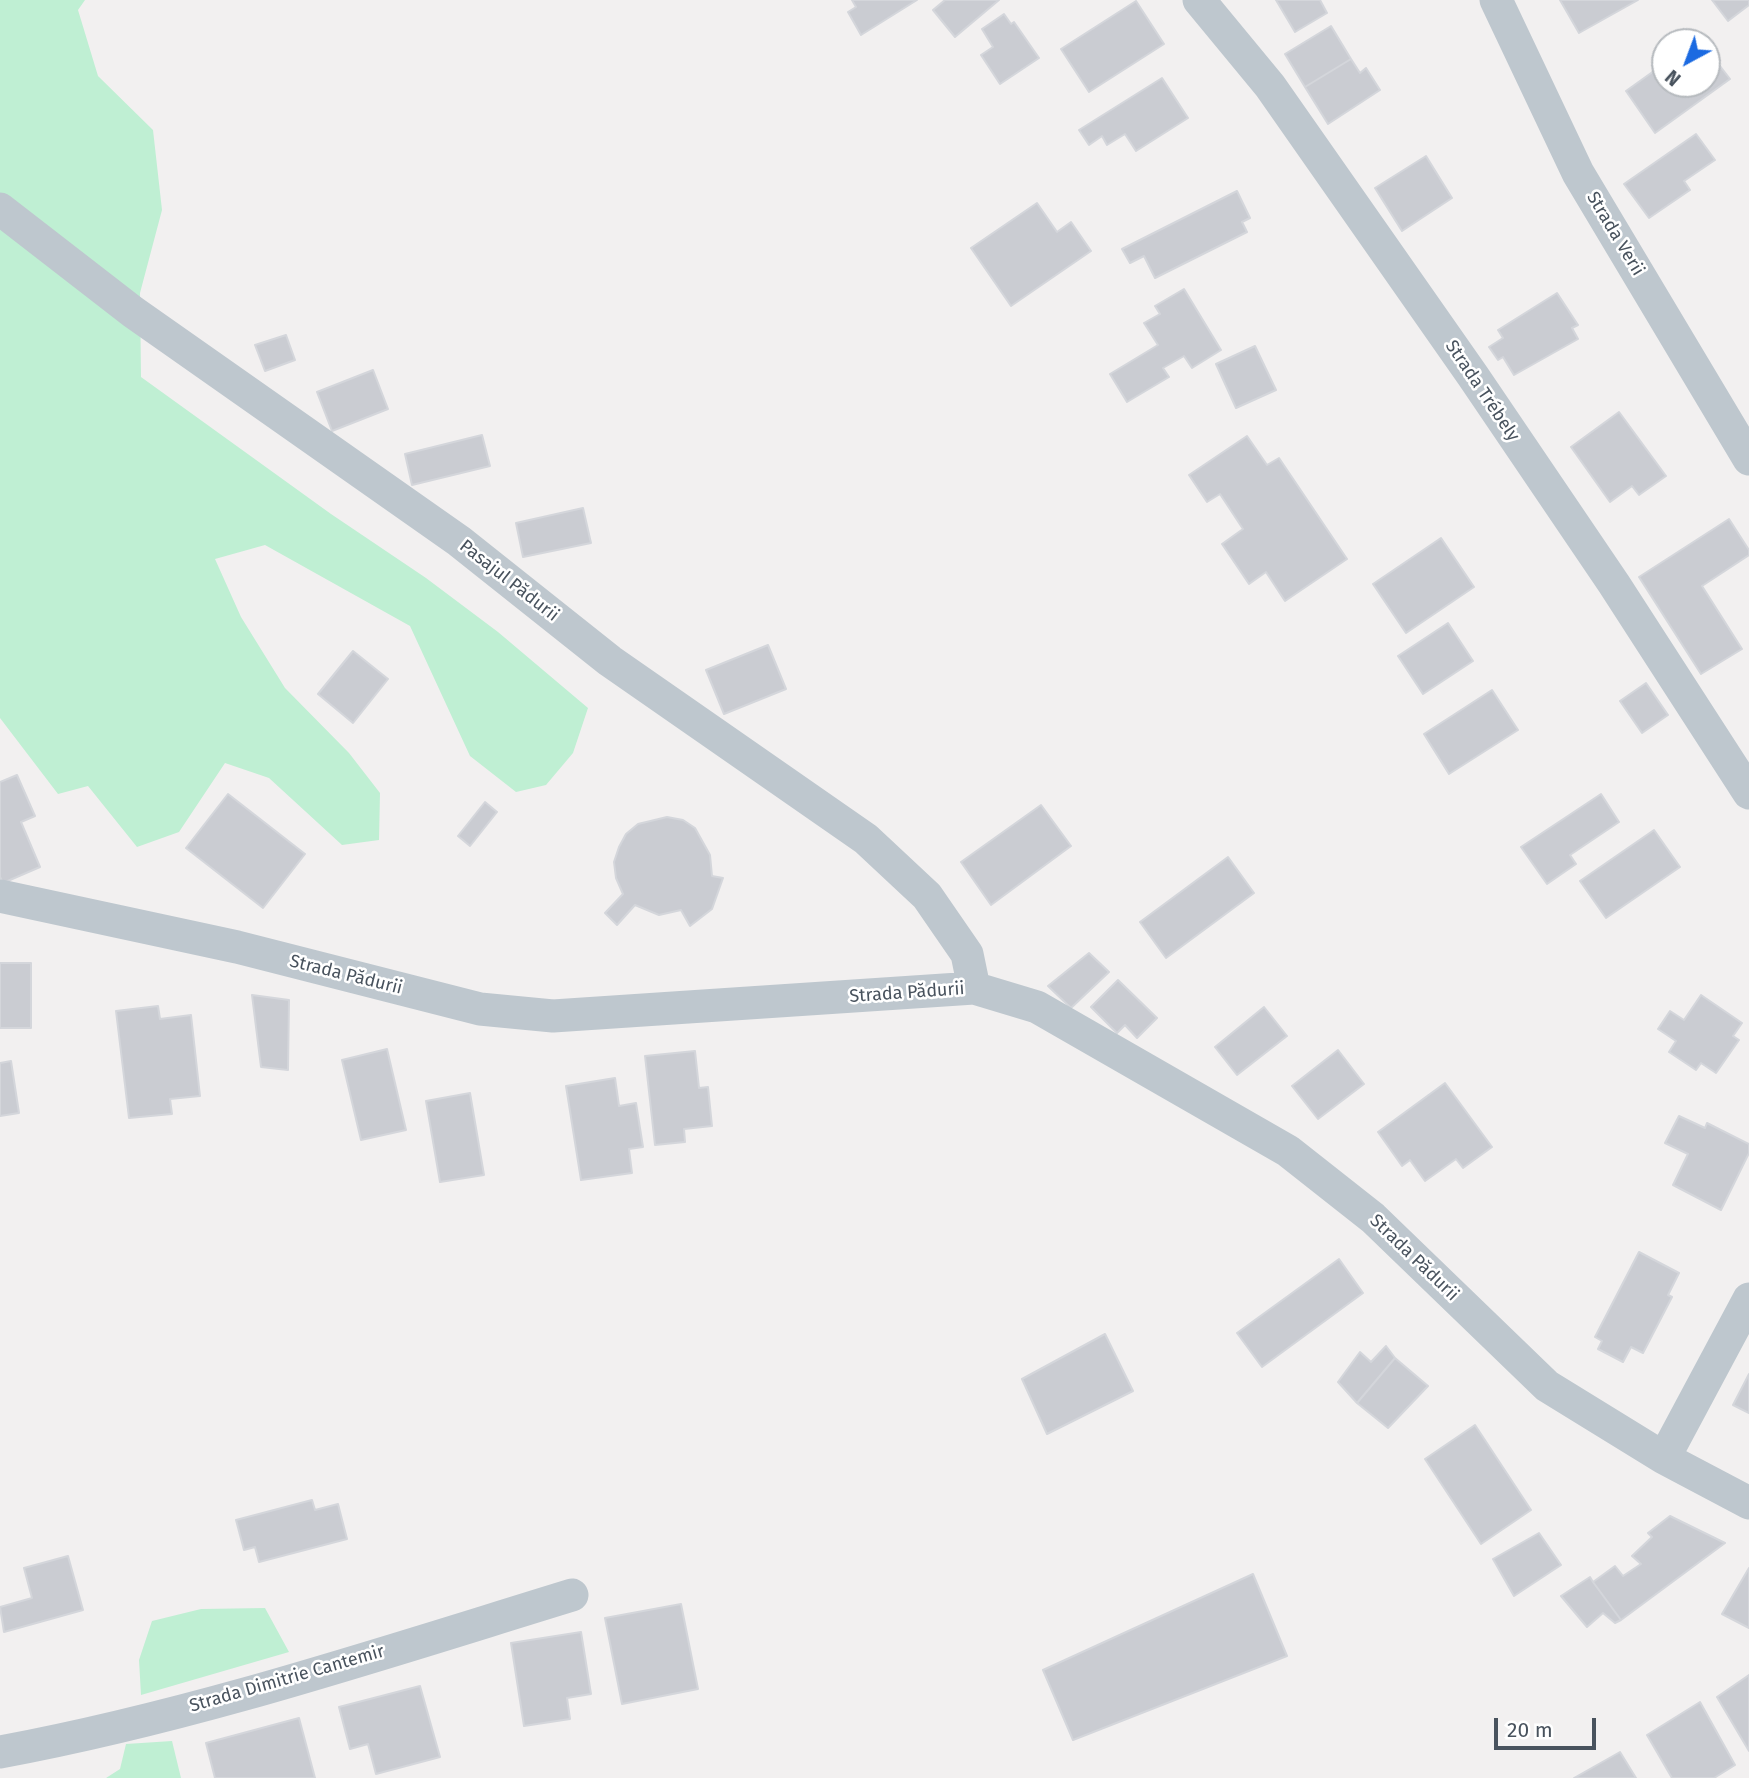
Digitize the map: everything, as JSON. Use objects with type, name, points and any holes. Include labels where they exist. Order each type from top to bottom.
[{"type":"street","name":"Strada Trébely","points":[[1199,0],[1270,86],[1473,376],[1614,584],[1749,793]]},
{"type":"street","name":"Strada Verii","points":[[1496,0],[1578,173],[1749,459]]},
{"type":"street","name":"Pasajul Pădurii","points":[[0,209],[133,312],[459,541],[610,661],[866,839],[927,896],[967,954],[974,988]]},
{"type":"street","name":"Strada Pădurii","points":[[0,896],[237,947],[480,1009],[553,1016],[974,988],[1037,1007],[1288,1151],[1373,1218],[1547,1386],[1664,1458],[1749,1503]]},
{"type":"street","points":[[1664,1458],[1749,1299]]},
{"type":"street","name":"Strada Dimitrie Cantemir","points":[[0,1752],[59,1741],[318,1673],[572,1595]]},
{"type":"green space","points":[[0,0],[85,0],[78,10],[98,76],[153,130],[162,210],[140,293],[141,377],[331,514],[426,578],[498,632],[588,708],[573,753],[546,785],[516,792],[470,756],[410,626],[265,545],[215,559],[241,617],[285,688],[349,753],[380,793],[379,840],[342,845],[269,778],[225,763],[179,832],[137,847],[88,786],[58,794],[0,718]]},
{"type":"green space","points":[[265,1608],[289,1652],[141,1695],[139,1660],[152,1621],[201,1609]]},
{"type":"green space","points":[[172,1741],[181,1778],[106,1778],[120,1769],[126,1744]]},
{"type":"building","points":[[852,0],[917,0],[861,35],[848,12],[856,7]]},
{"type":"building","points":[[945,0],[999,0],[955,37],[933,10]]},
{"type":"building","points":[[1276,0],[1320,0],[1327,13],[1295,32]]},
{"type":"building","points":[[1560,0],[1638,0],[1579,33]]},
{"type":"building","points":[[1712,0],[1749,0],[1749,5],[1728,21]]},
{"type":"building","points":[[1136,1],[1164,44],[1089,92],[1061,49]]},
{"type":"building","points":[[1004,14],[1011,24],[1014,22],[1039,58],[1000,84],[981,55],[993,47],[982,29]]},
{"type":"building","points":[[1331,26],[1351,59],[1305,87],[1285,54]]},
{"type":"building","points":[[1351,59],[1360,73],[1366,68],[1380,90],[1328,124],[1305,87]]},
{"type":"building","points":[[1721,67],[1730,79],[1721,85]]},
{"type":"building","points":[[1651,73],[1651,98],[1704,98],[1655,133],[1626,91]]},
{"type":"building","points":[[1162,78],[1188,118],[1136,151],[1125,134],[1107,145],[1102,136],[1089,145],[1079,130]]},
{"type":"building","points":[[1696,134],[1715,160],[1684,181],[1690,190],[1649,218],[1624,184]]},
{"type":"building","points":[[1426,156],[1452,198],[1402,231],[1375,188]]},
{"type":"building","points":[[1237,191],[1250,218],[1242,222],[1247,232],[1155,278],[1144,256],[1130,263],[1122,249]]},
{"type":"building","points":[[1037,203],[1057,232],[1071,222],[1091,251],[1011,306],[971,248]]},
{"type":"building","points":[[1184,289],[1221,350],[1192,368],[1184,356],[1163,368],[1169,377],[1127,402],[1110,374],[1158,345],[1144,323],[1160,314],[1155,306]]},
{"type":"building","points":[[1557,293],[1578,325],[1572,328],[1578,339],[1514,375],[1503,357],[1498,360],[1489,347],[1503,338],[1498,330]]},
{"type":"building","points":[[286,335],[295,360],[265,371],[255,345]]},
{"type":"building","points":[[1255,346],[1276,390],[1236,408],[1216,364]]},
{"type":"building","points":[[373,370],[388,409],[332,431],[317,392]]},
{"type":"building","points":[[1619,412],[1666,476],[1639,495],[1632,486],[1610,502],[1571,447]]},
{"type":"building","points":[[482,435],[490,466],[412,485],[405,454]]},
{"type":"building","points":[[1247,436],[1267,465],[1279,458],[1347,559],[1285,601],[1266,572],[1249,584],[1222,544],[1243,529],[1220,494],[1207,502],[1189,475]]},
{"type":"building","points":[[583,508],[591,543],[523,557],[516,523]]},
{"type":"building","points":[[1729,519],[1749,550],[1749,555],[1702,586],[1742,649],[1701,674],[1639,577]]},
{"type":"building","points":[[1441,538],[1474,587],[1406,633],[1373,584]]},
{"type":"building","points":[[1448,623],[1473,661],[1423,694],[1398,656]]},
{"type":"building","points":[[768,645],[786,689],[724,714],[706,670]]},
{"type":"building","points":[[353,651],[388,679],[353,723],[318,694]]},
{"type":"building","points":[[1646,683],[1668,715],[1642,733],[1620,701]]},
{"type":"building","points":[[1492,690],[1518,730],[1449,774],[1424,734]]},
{"type":"building","points":[[17,775],[35,816],[21,822],[40,867],[3,883],[0,877],[0,782]]},
{"type":"building","points":[[228,794],[305,854],[263,908],[186,848]]},
{"type":"building","points":[[1601,794],[1619,822],[1570,855],[1576,864],[1547,884],[1521,847]]},
{"type":"building","points":[[485,802],[497,812],[470,846],[458,836]]},
{"type":"building","points":[[1041,805],[1071,846],[991,905],[961,862]]},
{"type":"building","points":[[667,817],[683,820],[695,828],[710,855],[712,876],[723,878],[712,909],[690,926],[681,910],[659,915],[635,905],[617,925],[605,913],[623,894],[616,878],[614,862],[619,847],[626,834],[638,824]]},
{"type":"building","points":[[1654,830],[1680,867],[1606,918],[1580,881]]},
{"type":"building","points":[[1228,857],[1254,893],[1166,958],[1140,922]]},
{"type":"building","points":[[1089,953],[1109,972],[1071,1008],[1048,986]]},
{"type":"building","points":[[0,963],[31,963],[31,1028],[0,1028]]},
{"type":"building","points":[[1118,980],[1157,1018],[1137,1038],[1125,1025],[1117,1033],[1091,1007]]},
{"type":"building","points":[[252,995],[289,1000],[288,1070],[261,1067]]},
{"type":"building","points":[[1701,995],[1742,1023],[1733,1036],[1739,1040],[1716,1073],[1701,1063],[1696,1070],[1669,1052],[1676,1041],[1658,1029],[1670,1011],[1684,1020]]},
{"type":"building","points":[[158,1006],[160,1019],[191,1015],[200,1096],[170,1099],[172,1114],[129,1118],[116,1011]]},
{"type":"building","points":[[1264,1007],[1287,1036],[1237,1075],[1215,1047]]},
{"type":"building","points":[[387,1049],[406,1130],[361,1140],[342,1060]]},
{"type":"building","points":[[1338,1050],[1364,1084],[1318,1119],[1292,1086]]},
{"type":"building","points":[[695,1051],[699,1088],[708,1087],[712,1126],[684,1129],[685,1142],[655,1145],[645,1056]]},
{"type":"building","points":[[11,1061],[19,1113],[0,1116],[0,1063]]},
{"type":"building","points":[[615,1078],[619,1106],[636,1103],[643,1147],[629,1149],[632,1173],[581,1180],[566,1086]]},
{"type":"building","points":[[1445,1083],[1492,1147],[1463,1168],[1456,1159],[1425,1181],[1410,1160],[1402,1166],[1378,1132]]},
{"type":"building","points":[[470,1093],[484,1175],[440,1182],[426,1101]]},
{"type":"building","points":[[1679,1116],[1705,1128],[1707,1123],[1749,1144],[1749,1153],[1721,1210],[1673,1185],[1688,1154],[1665,1143]]},
{"type":"building","points":[[1639,1252],[1679,1273],[1668,1295],[1672,1297],[1643,1353],[1631,1347],[1623,1362],[1598,1349],[1602,1341],[1595,1337]]},
{"type":"building","points":[[1339,1259],[1363,1293],[1262,1367],[1237,1333]]},
{"type":"building","points":[[1105,1334],[1133,1391],[1047,1434],[1022,1379]]},
{"type":"building","points":[[1386,1346],[1395,1358],[1357,1403],[1338,1382],[1360,1352],[1371,1362]]},
{"type":"building","points":[[1395,1358],[1428,1386],[1388,1428],[1357,1403]]},
{"type":"building","points":[[1749,1374],[1749,1413],[1733,1405]]},
{"type":"building","points":[[1475,1425],[1531,1510],[1481,1544],[1425,1459]]},
{"type":"building","points":[[312,1500],[315,1510],[338,1504],[347,1539],[259,1562],[255,1547],[244,1550],[236,1520]]},
{"type":"building","points":[[1670,1516],[1725,1543],[1621,1620],[1593,1582],[1615,1566],[1623,1576],[1641,1564],[1632,1556],[1652,1537],[1648,1533]]},
{"type":"building","points":[[1539,1533],[1561,1565],[1514,1596],[1493,1559]]},
{"type":"building","points":[[68,1556],[83,1610],[4,1632],[0,1607],[32,1598],[24,1568]]},
{"type":"building","points":[[1749,1568],[1749,1628],[1722,1614]]},
{"type":"building","points":[[1253,1574],[1287,1656],[1073,1740],[1043,1670]]},
{"type":"building","points":[[1590,1577],[1621,1620],[1615,1623],[1603,1613],[1587,1627],[1561,1596]]},
{"type":"building","points":[[681,1604],[698,1689],[622,1704],[605,1618]]},
{"type":"building","points":[[581,1632],[591,1694],[567,1698],[570,1719],[524,1726],[511,1643]]},
{"type":"building","points":[[1749,1675],[1749,1751],[1717,1697]]},
{"type":"building","points":[[420,1686],[440,1757],[376,1774],[368,1744],[350,1749],[339,1707]]},
{"type":"building","points":[[1700,1702],[1735,1765],[1714,1778],[1672,1778],[1647,1735]]},
{"type":"building","points":[[299,1718],[315,1778],[215,1778],[206,1743]]},
{"type":"building","points":[[1620,1752],[1636,1778],[1574,1778]]}]
